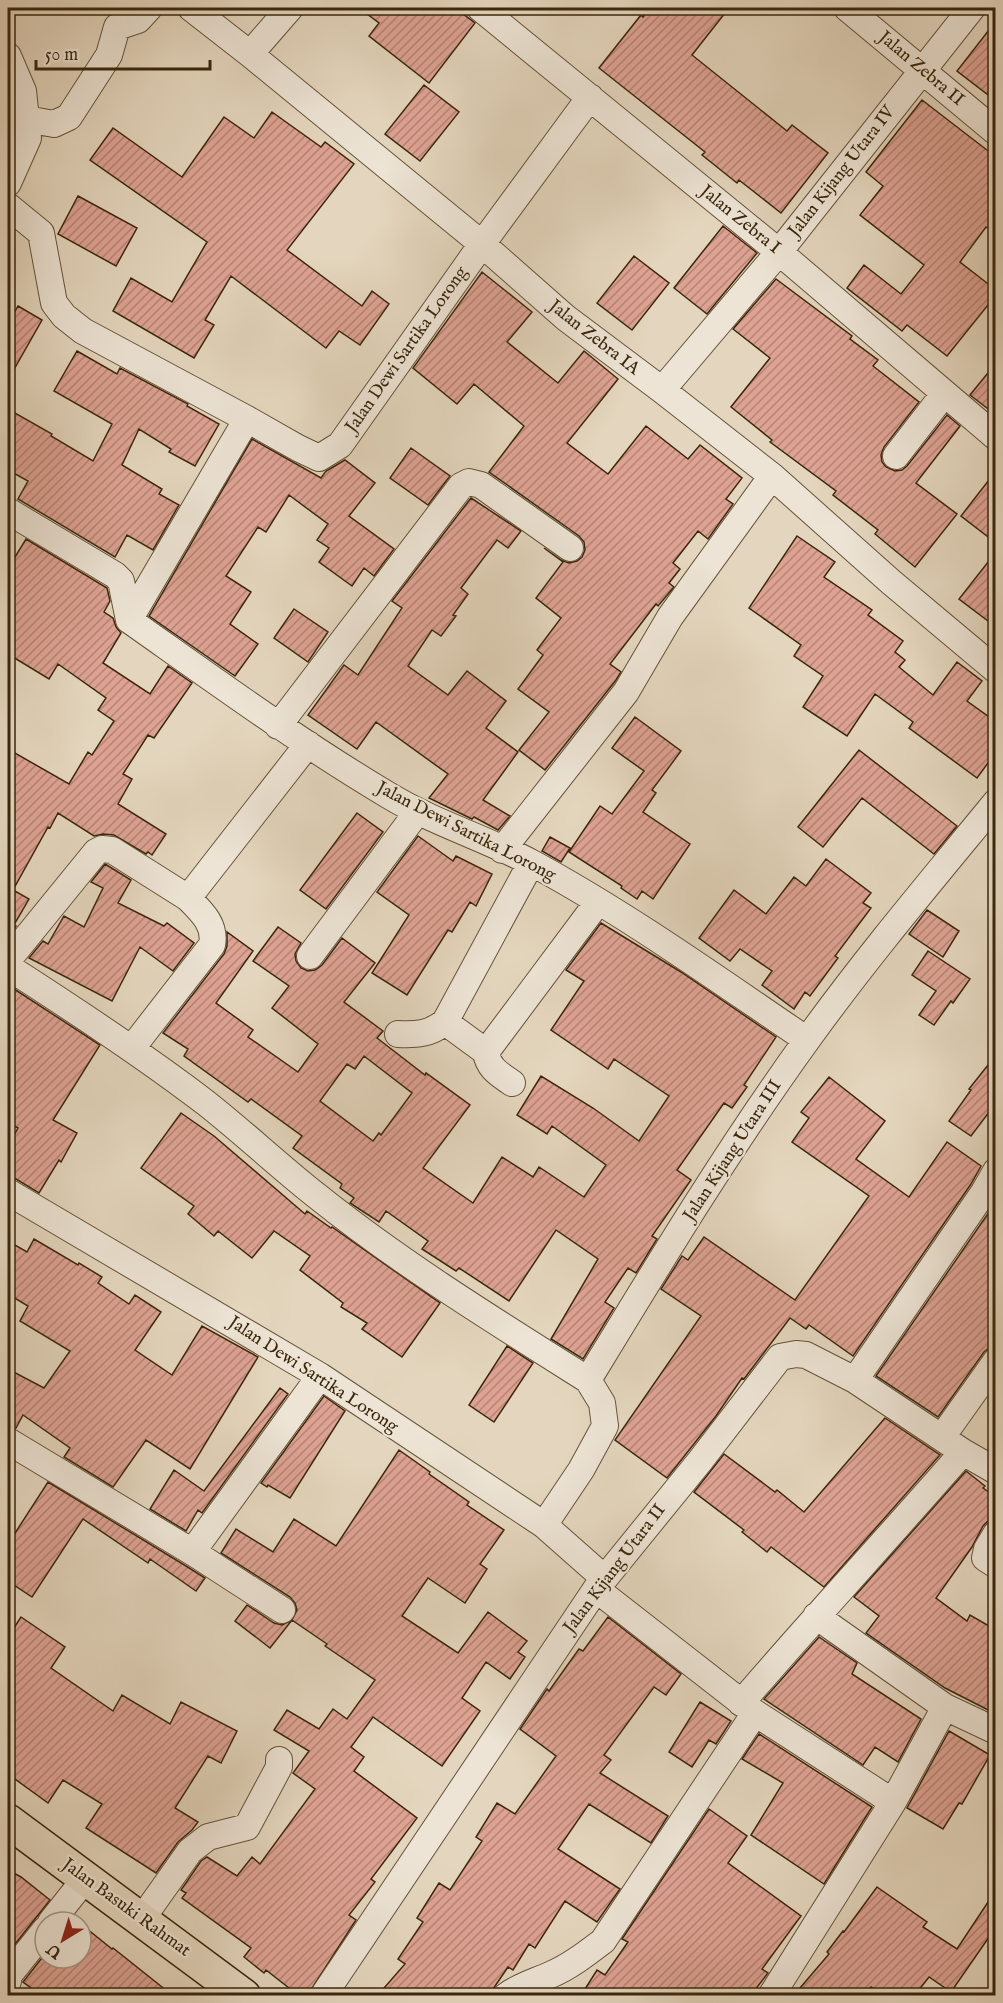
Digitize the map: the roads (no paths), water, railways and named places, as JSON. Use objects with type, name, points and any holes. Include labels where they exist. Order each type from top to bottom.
[{"type":"highway","name":"Jalan Basuki Rahmat","points":[[8,1821],[244,1995]]},
{"type":"street","points":[[26,118],[54,124],[69,117],[109,55],[117,27],[138,20],[149,8]]},
{"type":"street","name":"Jalan Zebra IA","points":[[191,8],[482,244],[566,318],[772,476],[891,582],[996,670]]},
{"type":"street","points":[[250,54],[290,8]]},
{"type":"street","name":"Jalan Zebra I","points":[[480,8],[779,252],[996,437]]},
{"type":"street","name":"Jalan Zebra II","points":[[846,8],[996,132]]},
{"type":"street","name":"Jalan Kijang Utara IV","points":[[662,390],[779,252],[972,8]]},
{"type":"street","points":[[8,56],[23,91],[28,138],[8,183]]},
{"type":"street","points":[[482,244],[590,97]]},
{"type":"street","points":[[8,206],[41,233],[54,303],[64,316],[83,331],[247,419],[129,620]]},
{"type":"street","name":"Jalan Dewi Sartika Lorong","points":[[247,419],[320,458],[340,445],[482,244]]},
{"type":"street","points":[[896,456],[944,394]]},
{"type":"street","points":[[502,850],[626,692],[670,617],[772,476]]},
{"type":"street","points":[[278,726],[461,486],[469,482],[481,485],[570,548]]},
{"type":"street","points":[[8,513],[116,575],[122,581],[129,620]]},
{"type":"street","name":"Jalan Dewi Sartika Lorong","points":[[129,620],[278,726],[389,796],[439,823],[531,863],[598,902],[685,957],[807,1040]]},
{"type":"street","points":[[188,898],[308,744]]},
{"type":"street","name":"Jalan Kijang Utara III","points":[[588,1380],[714,1177],[807,1040],[887,936],[996,802]]},
{"type":"street","points":[[310,956],[418,811]]},
{"type":"street","points":[[8,960],[96,852],[102,849],[112,850],[188,898],[210,923],[214,937],[212,945],[132,1048]]},
{"type":"street","points":[[398,1034],[421,1035],[445,1022],[531,863]]},
{"type":"street","points":[[486,1052],[598,902]]},
{"type":"street","points":[[8,967],[97,1024],[207,1103],[318,1196],[366,1232],[470,1304],[588,1380],[602,1403],[605,1426],[581,1470],[544,1525]]},
{"type":"street","points":[[445,1022],[486,1052],[492,1069],[512,1083]]},
{"type":"street","points":[[855,1380],[996,1171]]},
{"type":"street","name":"Jalan Dewi Sartika Lorong","points":[[8,1192],[320,1376],[544,1525],[600,1584],[748,1708],[893,1802]]},
{"type":"street","name":"Jalan Kijang Utara II","points":[[323,1995],[600,1584],[780,1358],[796,1354],[806,1355],[855,1380],[963,1452],[996,1471]]},
{"type":"street","points":[[942,1437],[996,1361]]},
{"type":"street","points":[[194,1553],[198,1544],[320,1376]]},
{"type":"street","points":[[8,1441],[194,1553],[282,1610]]},
{"type":"street","points":[[506,1995],[517,1988],[551,1975],[579,1959],[603,1941],[748,1708],[816,1616],[887,1540],[963,1452]]},
{"type":"street","points":[[996,1534],[985,1554],[985,1558],[996,1566]]},
{"type":"street","points":[[816,1616],[945,1707],[996,1731]]},
{"type":"street","points":[[771,1995],[893,1802],[945,1707]]},
{"type":"street","points":[[141,1920],[190,1851],[208,1837],[247,1827],[279,1767],[279,1760]]},
{"type":"street","points":[[61,1910],[86,1879]]},
{"type":"street","points":[[8,1981],[9,1975],[33,1945]]}]
